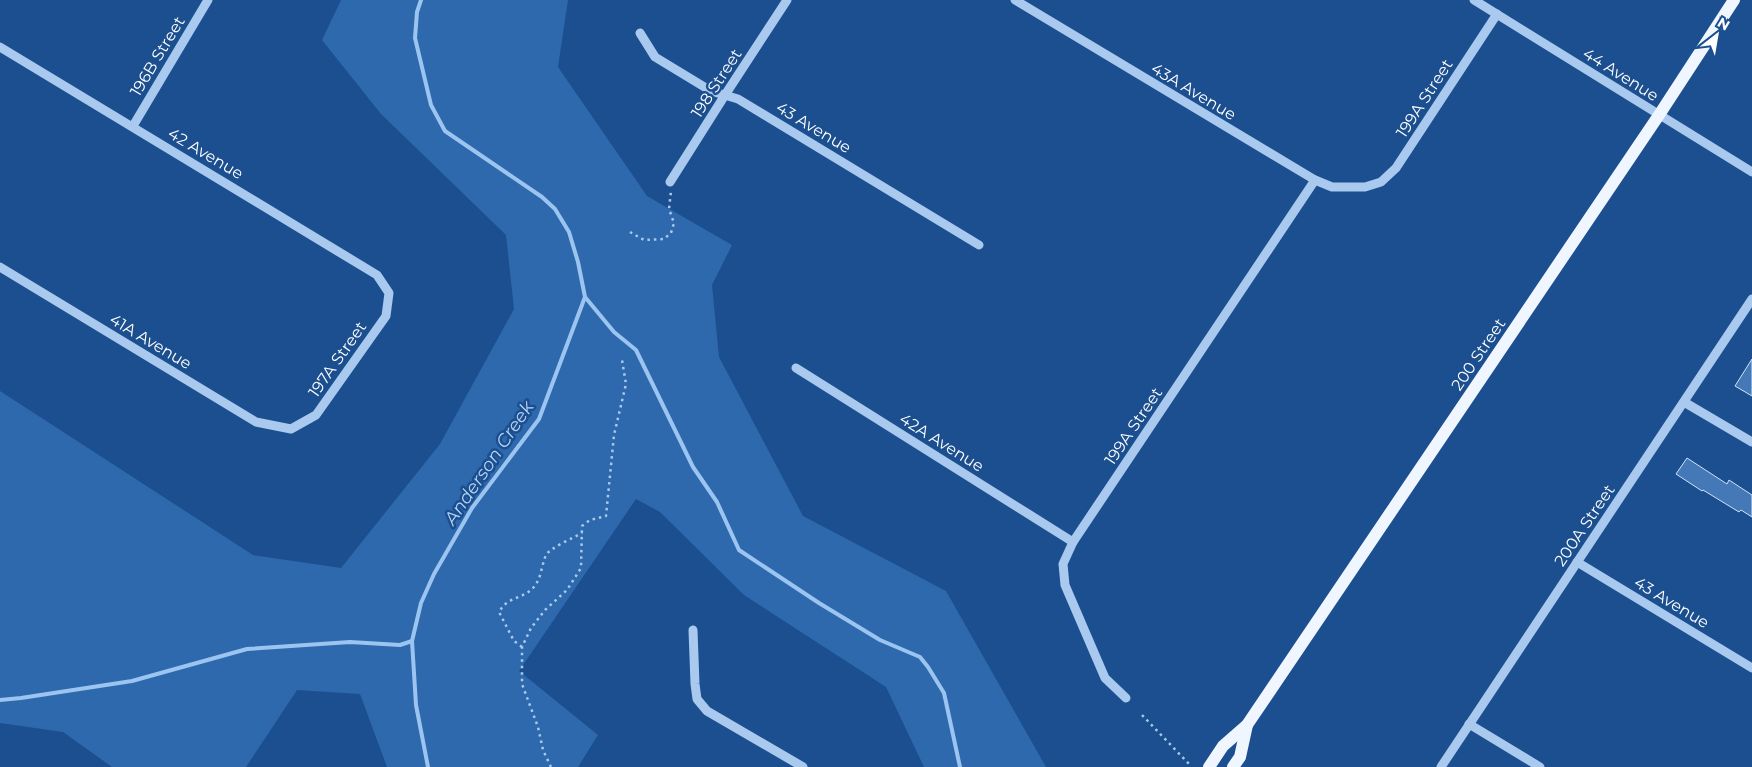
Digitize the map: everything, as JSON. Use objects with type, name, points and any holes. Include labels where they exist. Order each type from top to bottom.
[{"type":"main road","name":"200 Street","points":[[1209,767],[1223,746],[1247,726],[1734,0]]},
{"type":"main road","name":"200 Street","points":[[1233,767],[1240,757],[1247,726]]},
{"type":"street","name":"196B Street","points":[[133,126],[208,0]]},
{"type":"street","name":"198 Street","points":[[670,182],[787,0]]},
{"type":"street","name":"43A Avenue","points":[[1015,0],[1315,180],[1332,187],[1365,187]]},
{"type":"street","name":"44 Avenue","points":[[1474,0],[1752,172]]},
{"type":"street","name":"199A Street","points":[[1365,187],[1381,182],[1396,168],[1497,14]]},
{"type":"street","name":"43 Avenue","points":[[640,33],[654,57],[711,91],[738,98],[979,245]]},
{"type":"street","name":"42 Avenue","points":[[0,47],[377,275],[389,293]]},
{"type":"street","name":"199A Street","points":[[1126,698],[1105,678],[1065,585],[1063,564],[1073,542],[1315,180]]},
{"type":"street","name":"41A Avenue","points":[[0,267],[256,422],[291,428]]},
{"type":"street","name":"197A Street","points":[[291,428],[316,415],[386,316],[389,293]]},
{"type":"street","name":"200A Street","points":[[1441,767],[1752,298]]},
{"type":"street","name":"42A Avenue","points":[[796,368],[1073,542]]},
{"type":"street","points":[[1684,402],[1752,442]]},
{"type":"street","name":"43 Avenue","points":[[1577,562],[1752,668]]},
{"type":"street","points":[[693,630],[694,684],[697,699],[707,711],[803,767]]},
{"type":"street","points":[[1469,724],[1540,767]]},
{"type":"path","points":[[630,232],[644,240],[664,239],[671,233],[674,223],[669,209],[670,182]]},
{"type":"path","points":[[551,767],[543,750],[538,727],[522,684],[522,647],[531,628],[545,610],[567,590],[581,568],[582,526],[590,520],[606,516],[614,435],[626,384],[622,360]]},
{"type":"path","points":[[522,647],[514,640],[499,612],[509,600],[532,589],[539,579],[546,554],[555,546],[565,543],[582,533]]},
{"type":"path","points":[[1142,715],[1190,765]]},
{"type":"shaded area","points":[[341,0],[568,0],[558,67],[647,196],[732,245],[712,285],[719,357],[803,516],[946,591],[1046,767],[924,767],[886,687],[744,595],[660,512],[636,499],[519,671],[598,735],[578,767],[387,767],[360,694],[297,690],[246,767],[112,767],[63,732],[0,723],[0,391],[253,555],[341,568],[440,444],[514,309],[506,235],[381,114],[322,40]]},
{"type":"building","points":[[1752,359],[1752,396],[1735,386]]},
{"type":"building","points":[[1687,458],[1727,484],[1729,480],[1752,495],[1752,517],[1741,510],[1739,512],[1676,474]]},
{"type":"waterway","name":"Anderson Creek","points":[[421,0],[417,12],[415,38],[431,105],[445,131],[542,197],[555,209],[569,232],[578,262],[585,297],[539,419],[472,508],[434,574],[421,603],[412,641],[416,705],[428,767]]},
{"type":"waterway","points":[[585,297],[614,332],[636,350],[693,467],[717,502],[739,550],[819,603],[880,640],[920,657],[944,693],[960,767]]},
{"type":"waterway","points":[[0,700],[132,681],[247,649],[350,642],[400,645],[412,641]]}]
